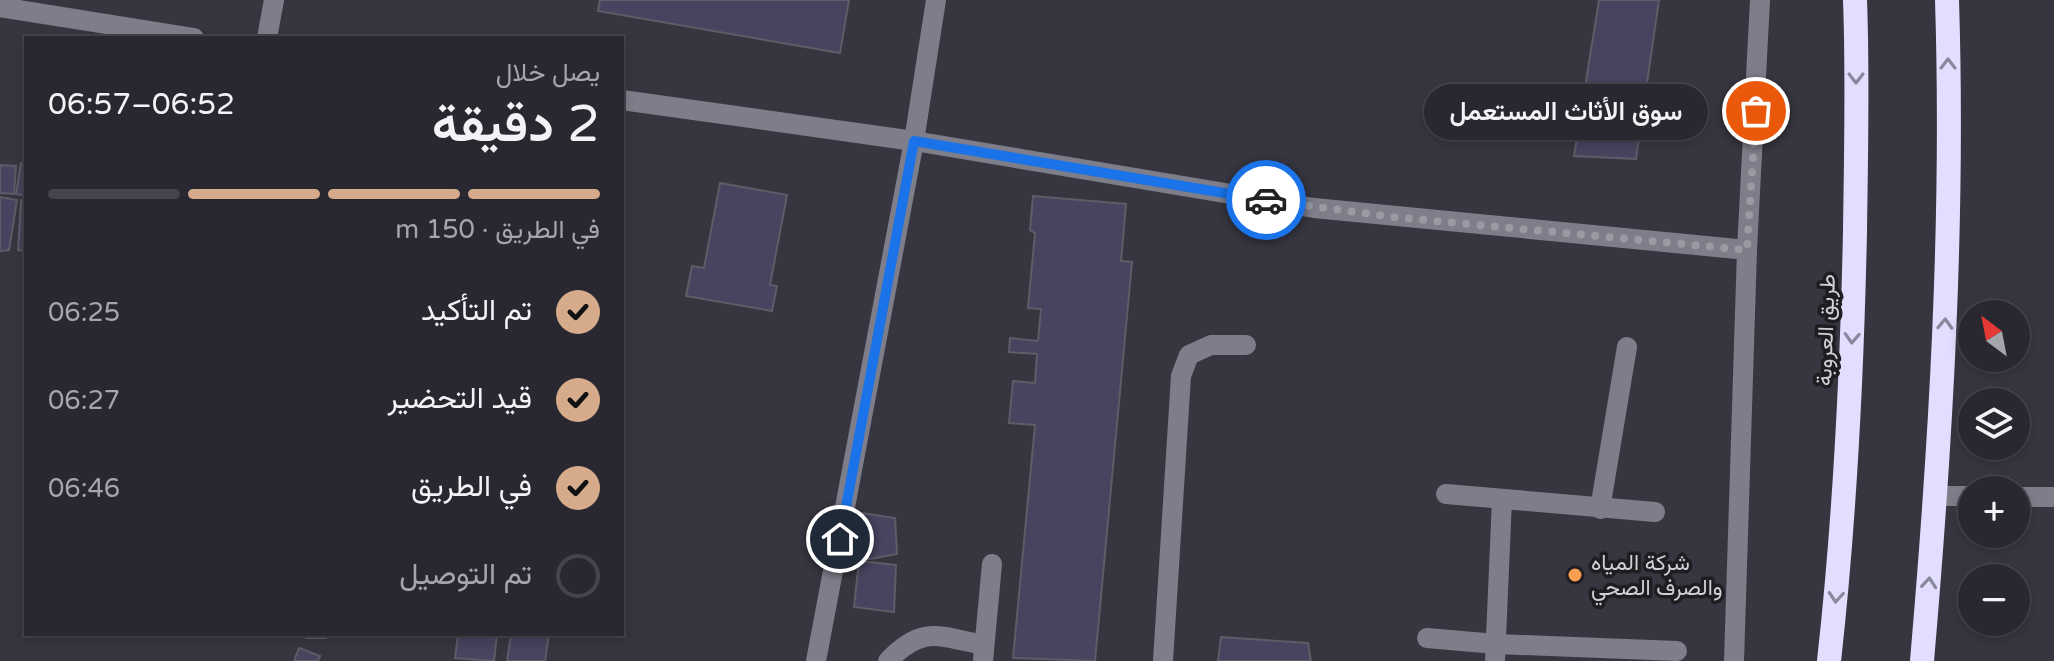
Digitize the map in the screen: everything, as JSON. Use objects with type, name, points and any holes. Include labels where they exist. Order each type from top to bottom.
[{"type":"highway","name":"طريق العروبة","points":[[1829,661],[1846,449],[1853,302],[1855,0]]},
{"type":"highway","points":[[1922,661],[1936,496],[1948,208],[1947,0]]},
{"type":"street","points":[[267,36],[274,0]]},
{"type":"street","points":[[816,661],[914,141],[936,0]]},
{"type":"street","points":[[1734,661],[1747,250],[1760,0]]},
{"type":"street","points":[[0,7],[181,36]]},
{"type":"street","points":[[624,100],[914,141],[1314,208],[1747,250]]},
{"type":"street","points":[[1163,661],[1181,376],[1189,355],[1211,345],[1246,345]]},
{"type":"street","points":[[1600,509],[1627,347]]},
{"type":"street","points":[[1446,494],[1655,512]]},
{"type":"street","points":[[1936,496],[1958,496]]},
{"type":"street","points":[[2030,497],[2054,497]]},
{"type":"street","points":[[1496,652],[1502,499]]},
{"type":"street","points":[[888,661],[904,644],[927,635],[984,653],[992,564]]},
{"type":"street","points":[[1427,638],[1496,652],[1677,651]]},
{"type":"building","points":[[600,0],[849,0],[840,53],[598,11]]},
{"type":"building","points":[[1599,0],[1659,0],[1636,159],[1574,156]]},
{"type":"building","points":[[21,163],[24,164],[24,196],[16,194]]},
{"type":"building","points":[[0,165],[16,166],[14,194],[0,193]]},
{"type":"building","points":[[720,183],[787,195],[770,285],[777,286],[772,311],[686,296],[692,266],[704,268]]},
{"type":"building","points":[[1033,196],[1126,204],[1121,261],[1132,262],[1095,661],[1013,658],[1035,425],[1009,423],[1013,381],[1035,383],[1037,354],[1009,352],[1010,338],[1038,341],[1041,309],[1028,308],[1035,233],[1030,230]]},
{"type":"building","points":[[0,197],[17,200],[9,250],[0,251]]},
{"type":"building","points":[[21,200],[24,200],[24,251],[18,250]]},
{"type":"building","points":[[862,513],[895,518],[897,554],[859,561]]},
{"type":"building","points":[[859,561],[896,565],[894,612],[854,607]]},
{"type":"building","points":[[458,636],[497,636],[494,661],[455,658]]},
{"type":"building","points":[[511,636],[549,636],[545,661],[507,661]]},
{"type":"building","points":[[1221,637],[1308,643],[1311,661],[1218,661]]},
{"type":"building","points":[[299,648],[320,656],[318,661],[294,661]]},
{"type":"way so far","points":[[1266,200],[1393,217],[1747,250],[1756,111]]},
{"type":"place","name":"سوق الأثاث المستعمل","points":[[1756,111]]},
{"type":"place","name":"شركة المياه والصرف الصحي","points":[[1575,575]]},
{"type":"route","points":[[840,539],[914,141],[1266,200]]}]
